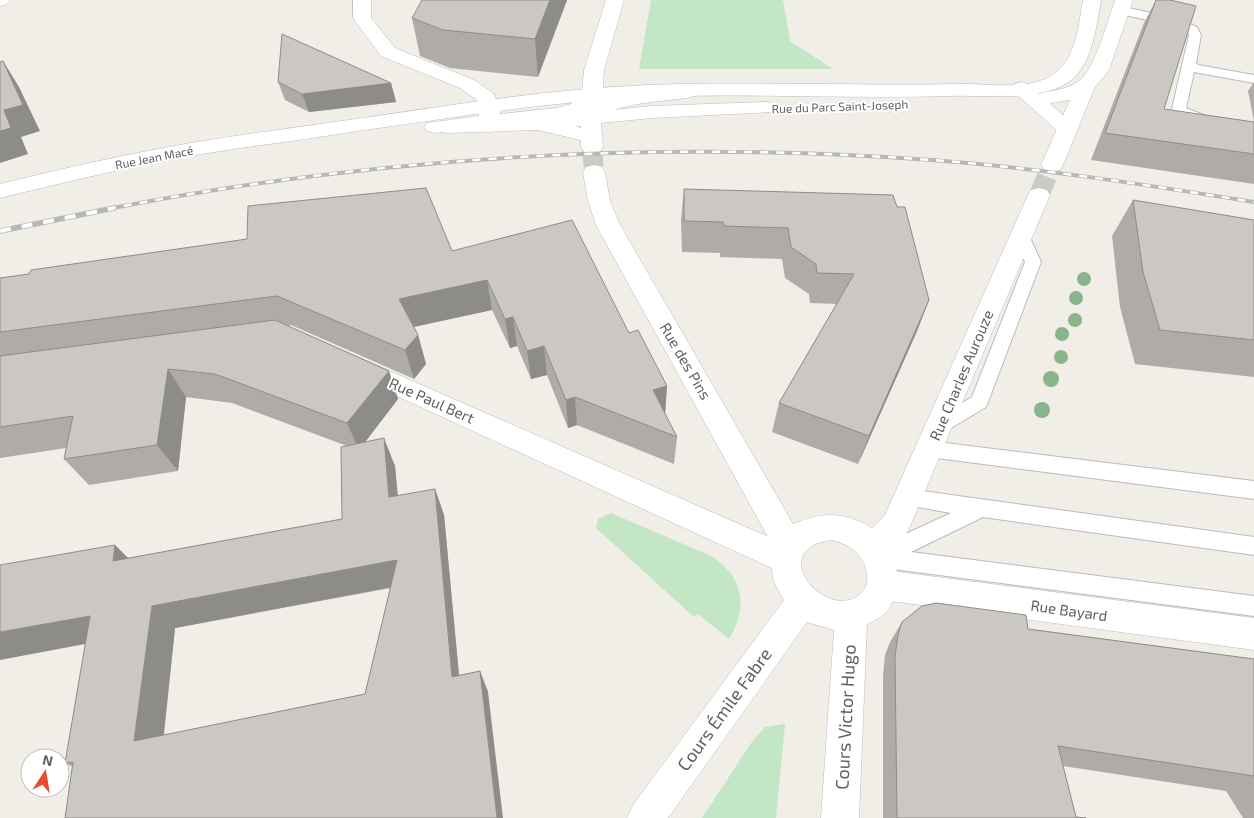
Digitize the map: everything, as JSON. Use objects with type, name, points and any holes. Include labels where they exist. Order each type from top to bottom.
[{"type":"street","points":[[362,0],[362,18],[388,52],[467,84],[486,97],[490,118],[558,114],[578,108],[592,94]]},
{"type":"street","name":"Rue des Pins","points":[[615,0],[594,70],[592,94],[592,144],[599,201],[608,225],[788,553]]},
{"type":"street","name":"Rue du Parc Saint-Joseph","points":[[537,124],[592,144],[652,112],[1028,94],[1066,76],[1076,64],[1082,49],[1092,0]]},
{"type":"street","points":[[1052,166],[1086,85],[1099,70],[1122,5]]},
{"type":"street","name":"Rue du Parc Saint-Joseph","points":[[592,94],[703,90],[935,91],[1069,94],[1086,85]]},
{"type":"street","points":[[592,144],[615,103],[703,90]]},
{"type":"street","points":[[1028,94],[1068,128]]},
{"type":"street","name":"Rue Jean Macé","points":[[310,132],[434,126],[490,118]]},
{"type":"street","name":"Rue Jean Macé","points":[[0,191],[55,177],[170,153],[310,132],[490,118],[537,124]]},
{"type":"street","name":"Rue Charles Aurouze","points":[[878,563],[1039,195]]},
{"type":"street","name":"Rue Paul Bert","points":[[337,357],[788,553]]},
{"type":"street","points":[[831,527],[857,535],[878,563],[878,597],[869,607],[851,615],[826,614],[803,602],[786,575],[788,553],[797,538],[806,531],[831,527]]},
{"type":"street","name":"Rue Bayard","points":[[878,563],[1254,634]]},
{"type":"street","name":"Cours Émile Fabre","points":[[646,818],[803,602]]},
{"type":"street","name":"Cours Victor Hugo","points":[[840,818],[851,615]]},
{"type":"lane","points":[[1122,5],[1193,30],[1195,35],[1179,109],[1186,115],[1197,118],[1254,127]]},
{"type":"lane","points":[[1189,64],[1193,68],[1206,72],[1254,79]]},
{"type":"lane","points":[[934,438],[1254,490]]},
{"type":"lane","points":[[908,498],[1254,546]]},
{"type":"lane","points":[[878,563],[982,508]]},
{"type":"lane","points":[[878,563],[1254,606]]},
{"type":"green space","points":[[651,0],[783,0],[790,41],[833,69],[639,69]]},
{"type":"green space","points":[[611,513],[711,556],[722,564],[730,573],[740,593],[739,615],[729,639],[698,614],[694,617],[596,528],[598,519]]},
{"type":"green space","points":[[785,724],[776,818],[702,818],[751,743],[765,727]]},
{"type":"building","points":[[422,0],[550,0],[535,39],[443,30],[412,18]]},
{"type":"building","points":[[1156,0],[1170,0],[1196,6],[1164,109],[1254,122],[1254,154],[1105,133]]},
{"type":"building","points":[[282,34],[391,83],[302,94],[278,82]]},
{"type":"building","points":[[3,61],[23,105],[4,110],[11,128],[0,131],[0,62]]},
{"type":"building","points":[[426,188],[452,251],[572,220],[629,333],[638,330],[667,386],[653,390],[677,437],[575,397],[566,400],[544,346],[527,351],[513,317],[505,319],[487,280],[399,299],[418,335],[405,350],[277,296],[0,332],[0,278],[29,274],[31,270],[247,239],[248,206]]},
{"type":"building","points":[[684,189],[893,195],[897,207],[905,207],[929,300],[869,436],[779,403],[854,274],[817,273],[816,264],[791,247],[788,228],[724,226],[723,222],[684,221]]},
{"type":"building","points":[[1133,200],[1254,220],[1254,340],[1160,330],[1143,272]]},
{"type":"building","points":[[275,320],[389,371],[347,423],[215,374],[168,369],[157,445],[64,459],[73,416],[0,427],[0,356]]},
{"type":"building","points":[[384,438],[389,497],[435,489],[452,677],[480,671],[497,818],[65,818],[68,798],[70,798],[73,762],[70,762],[70,748],[68,748],[90,616],[0,632],[0,565],[115,545],[113,561],[342,519],[341,447]],"holes":[[[397,560],[365,694],[134,741],[152,606]]]},
{"type":"building","points":[[936,603],[1026,615],[1028,629],[1254,659],[1254,776],[1058,746],[1076,817],[1086,818],[897,818],[895,657],[898,635],[902,622],[922,606]]},
{"type":"tunnel","points":[[592,147],[594,172]]},
{"type":"tunnel","points":[[1039,195],[1052,165]]},
{"type":"railway","points":[[108,209],[312,176],[415,165],[518,157],[726,152],[829,154],[972,163],[1174,189],[1254,202]]},
{"type":"railway","points":[[0,231],[114,208]]}]
